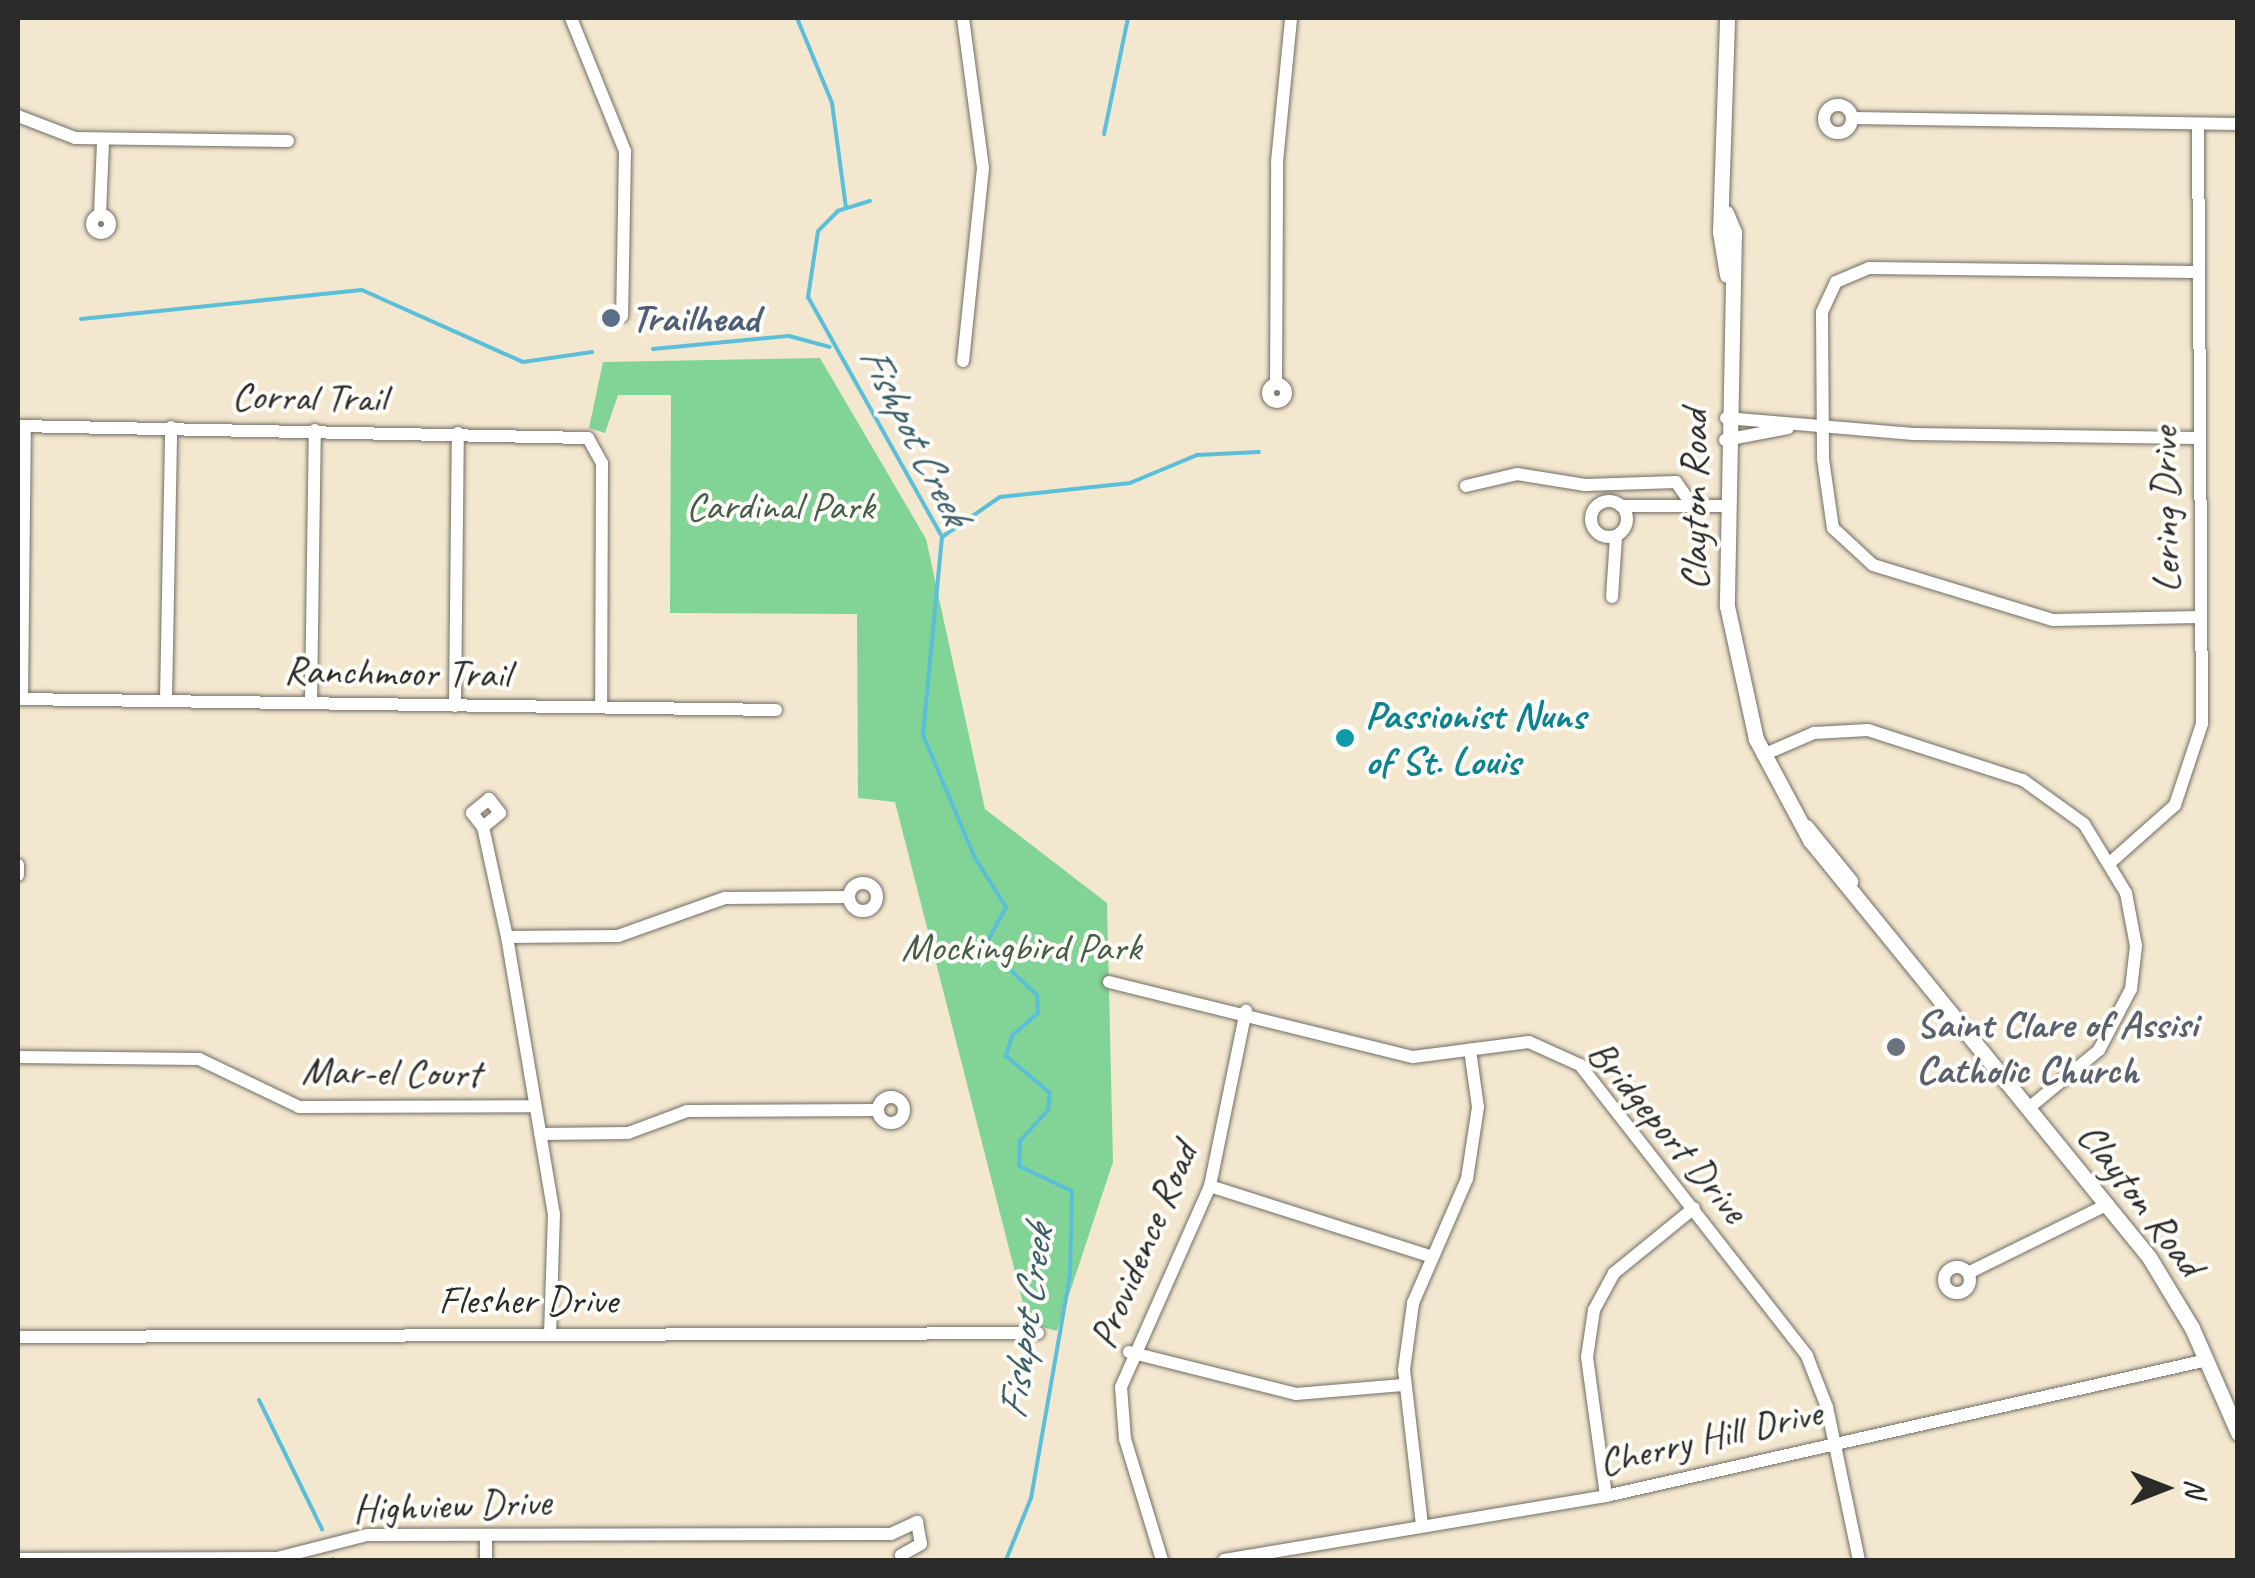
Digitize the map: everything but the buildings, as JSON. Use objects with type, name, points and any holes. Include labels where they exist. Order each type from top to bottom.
[{"type":"main road","name":"Clayton Road","points":[[1727,18],[1726,213],[1720,258],[1727,274],[1726,440],[1732,651],[1764,756],[1806,827],[2108,1204],[2207,1360],[2238,1432]]},
{"type":"street","points":[[571,18],[625,151],[622,316]]},
{"type":"street","points":[[963,18],[983,168],[963,361]]},
{"type":"street","points":[[1276,384],[1278,162],[1290,18]]},
{"type":"street","points":[[18,116],[103,141],[288,141]]},
{"type":"street","points":[[1852,118],[2238,124]]},
{"type":"street","name":"Lering Drive","points":[[2112,861],[2162,822],[2191,767],[2202,724],[2196,438],[2198,124]]},
{"type":"street","points":[[100,214],[103,141]]},
{"type":"street","points":[[2195,272],[1869,268],[1846,277],[1822,312],[1824,428],[1833,528],[1873,565],[2053,620],[2198,617]]},
{"type":"street","points":[[1726,418],[1788,428],[2196,438]]},
{"type":"street","points":[[20,699],[22,426]]},
{"type":"street","name":"Corral Trail","points":[[22,426],[458,432],[596,444],[601,707]]},
{"type":"street","points":[[166,699],[171,427]]},
{"type":"street","points":[[1726,440],[1788,428]]},
{"type":"street","points":[[311,703],[315,430]]},
{"type":"street","points":[[455,706],[458,432]]},
{"type":"street","points":[[1466,486],[1517,474],[1585,485],[1676,482],[1692,505]]},
{"type":"street","points":[[1616,536],[1599,534],[1591,515],[1606,501],[1622,506],[1727,506]]},
{"type":"street","points":[[1612,597],[1616,536],[1626,522],[1622,506]]},
{"type":"street","name":"Ranchmoor Trail","points":[[20,699],[776,710]]},
{"type":"street","points":[[1764,756],[1829,731],[1898,737],[2050,795],[2112,861],[2136,946],[2125,1011],[2099,1050],[2030,1107]]},
{"type":"street","points":[[484,827],[507,937],[554,1214],[550,1332]]},
{"type":"street","points":[[18,865],[18,874]]},
{"type":"street","points":[[507,937],[618,936],[725,898],[848,897]]},
{"type":"street","name":"Bridgeport Drive","points":[[1109,982],[1246,1011],[1413,1057],[1529,1042],[1573,1060],[1694,1208],[1807,1356],[1836,1442],[1858,1560]]},
{"type":"street","name":"Providence Road","points":[[1162,1560],[1121,1418],[1129,1352],[1210,1186],[1246,1011]]},
{"type":"street","points":[[1422,1525],[1403,1385],[1413,1303],[1473,1153],[1470,1050]]},
{"type":"street","name":"Mar-el Court","points":[[18,1057],[199,1059],[299,1107],[535,1106]]},
{"type":"street","points":[[540,1134],[628,1133],[686,1111],[878,1110]]},
{"type":"street","points":[[1210,1186],[1430,1256]]},
{"type":"street","points":[[1968,1273],[2108,1204]]},
{"type":"street","points":[[1606,1496],[1587,1357],[1594,1310],[1614,1273],[1694,1208]]},
{"type":"street","name":"Flesher Drive","points":[[18,1337],[1038,1333]]},
{"type":"street","points":[[1129,1352],[1296,1394],[1403,1385]]},
{"type":"street","name":"Cherry Hill Drive","points":[[1224,1560],[1606,1496],[2207,1360]]},
{"type":"street","name":"Highview Drive","points":[[18,1559],[230,1560],[288,1556],[367,1535],[891,1534],[906,1522],[924,1528],[921,1544],[900,1558],[891,1534]]},
{"type":"street","points":[[486,1535],[486,1560]]},
{"type":"green space","points":[[820,358],[926,539],[985,809],[1107,903],[1113,1162],[1057,1331],[1028,1323],[895,802],[858,798],[857,614],[670,613],[671,395],[618,395],[605,433],[589,428],[603,362]]},
{"type":"waterway","points":[[797,18],[832,103],[846,208]]},
{"type":"waterway","name":"Fishpot Creek","points":[[1104,134],[1128,18]]},
{"type":"waterway","name":"Fishpot Creek","points":[[870,201],[838,211],[818,231],[808,297],[942,537],[923,735],[975,858],[1006,907],[985,946],[1037,995],[1038,1013],[1012,1036],[1006,1056],[1050,1093],[1048,1110],[1020,1141],[1019,1166],[1072,1191],[1070,1275],[1031,1498],[1006,1560]]},
{"type":"waterway","points":[[81,319],[362,290],[523,362],[592,352]]},
{"type":"waterway","points":[[653,349],[789,336],[830,347]]},
{"type":"waterway","points":[[942,537],[1000,497],[1130,483],[1197,455],[1259,452]]},
{"type":"waterway","points":[[259,1400],[322,1529]]},
{"type":"place","name":"Trailhead","points":[[611,318]]},
{"type":"place","name":"Passionist Nuns of St. Louis","points":[[1345,738]]},
{"type":"place","name":"Saint Clare of Assisi Catholic Church","points":[[1896,1047]]},
{"type":"park label","name":"Cardinal Park","points":[[780,506]]},
{"type":"park label","name":"Mockingbird Park","points":[[1021,947]]}]
